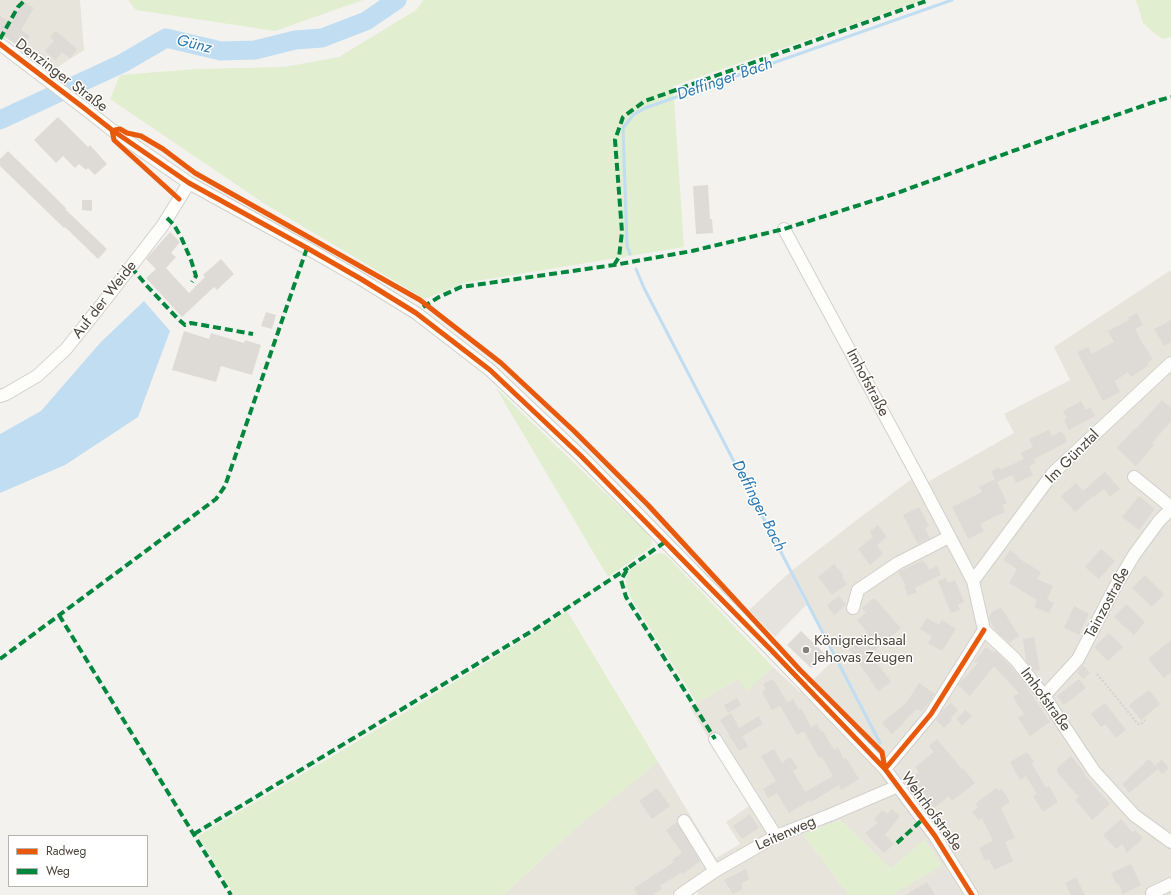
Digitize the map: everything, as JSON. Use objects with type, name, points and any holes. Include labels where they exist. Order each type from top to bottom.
[{"type":"street","name":"Denzinger Straße","points":[[0,44],[112,130],[189,184],[307,248],[416,313]]},
{"type":"street","name":"Auf der Weide","points":[[0,396],[37,376],[66,349],[163,225],[189,184]]},
{"type":"street","name":"Imhofstraße","points":[[784,229],[917,475],[972,581],[984,630],[1015,659],[1044,696],[1094,772],[1134,815],[1171,842]]},
{"type":"street","name":"Wehrhofstraße","points":[[416,313],[490,370],[581,456],[885,769],[947,854],[972,895]]},
{"type":"street","name":"Im Günztal","points":[[972,581],[1053,473],[1171,363]]},
{"type":"street","points":[[1134,477],[1171,508]]},
{"type":"street","name":"Tainzostraße","points":[[1044,696],[1078,659],[1115,587],[1134,555],[1159,521],[1171,508]]},
{"type":"street","points":[[854,603],[858,590],[898,563],[949,537]]},
{"type":"street","points":[[885,769],[930,714],[984,630]]},
{"type":"street","points":[[715,738],[776,836]]},
{"type":"street","name":"Leitenweg","points":[[680,895],[714,871],[776,836],[898,786]]},
{"type":"street","points":[[684,821],[714,871]]},
{"type":"street","points":[[1152,893],[1171,884]]},
{"type":"path","points":[[1097,674],[1138,724],[1141,724],[1145,720]]},
{"type":"shaded area","points":[[0,0],[80,0],[84,50],[53,70],[0,33]]},
{"type":"shaded area","points":[[1171,270],[1171,895],[895,895],[894,893],[942,865],[924,840],[891,869],[840,820],[803,834],[849,895],[699,895],[689,881],[671,895],[503,895],[578,826],[658,762],[716,858],[740,844],[726,822],[749,806],[690,707],[738,679],[747,690],[773,667],[800,692],[835,659],[790,572],[917,475],[926,483],[1014,433],[1004,414],[1070,380],[1054,347]]},
{"type":"shaded area","points":[[790,572],[806,605],[775,637],[749,610]]},
{"type":"shaded area","points":[[945,871],[960,895],[936,895],[928,881]]},
{"type":"green space","points":[[128,0],[363,0],[275,31],[136,10]]},
{"type":"green space","points":[[424,0],[923,0],[673,86],[684,247],[464,283],[425,299],[265,204],[110,99],[120,75],[196,69],[284,67],[339,57],[416,10]]},
{"type":"green space","points":[[1136,0],[1171,0],[1171,37],[1163,39],[1143,23]]},
{"type":"green space","points":[[496,388],[646,532],[652,543],[650,548],[608,577]]},
{"type":"green space","points":[[659,553],[666,555],[773,667],[747,691],[738,679],[697,703],[631,598],[626,586],[626,578],[629,571],[651,556]]},
{"type":"green space","points":[[567,611],[658,762],[578,826],[503,895],[234,895],[198,836],[348,747],[525,639]]},
{"type":"green space","points":[[840,820],[891,869],[924,840],[942,865],[895,893],[895,895],[849,895],[803,834]]},
{"type":"water","points":[[144,301],[170,331],[138,417],[65,465],[0,493],[0,434],[41,411],[100,343]]},
{"type":"building","points":[[24,2],[34,8],[21,30],[30,36],[22,48],[0,34],[0,16],[11,23]]},
{"type":"building","points":[[56,31],[77,49],[70,58],[62,52],[55,60],[45,51],[54,41],[50,37]]},
{"type":"building","points":[[58,117],[88,147],[90,145],[107,164],[95,175],[88,168],[86,170],[79,164],[75,168],[63,156],[56,163],[34,140]]},
{"type":"building","points":[[8,151],[107,249],[98,259],[0,166],[0,159]]},
{"type":"building","points":[[708,185],[710,219],[712,219],[713,233],[696,234],[693,186]]},
{"type":"building","points":[[82,200],[92,200],[92,211],[82,210]]},
{"type":"building","points":[[170,232],[180,242],[171,253],[176,257],[166,268],[189,293],[205,277],[203,275],[221,259],[234,274],[217,290],[214,287],[182,317],[146,278],[156,269],[146,259]]},
{"type":"building","points":[[266,312],[276,315],[272,329],[261,326]]},
{"type":"building","points":[[1137,313],[1143,325],[1135,329],[1139,338],[1153,359],[1147,363],[1149,365],[1131,377],[1128,372],[1115,381],[1120,392],[1103,401],[1077,352],[1088,347],[1092,354],[1114,342],[1108,331],[1129,320],[1128,318]]},
{"type":"building","points":[[1171,320],[1171,342],[1164,346],[1154,329]]},
{"type":"building","points":[[184,331],[209,339],[211,333],[244,343],[245,340],[261,345],[252,375],[221,366],[216,382],[172,370]]},
{"type":"building","points":[[1162,400],[1171,408],[1171,421],[1152,443],[1154,445],[1136,466],[1117,448]]},
{"type":"building","points":[[1081,401],[1086,410],[1090,407],[1095,416],[1069,430],[1064,420],[1067,418],[1063,411]]},
{"type":"building","points":[[1049,430],[1052,436],[1062,431],[1067,442],[1034,459],[1036,463],[1029,466],[1033,475],[1016,483],[1012,475],[997,482],[1007,503],[1002,505],[1005,512],[980,524],[984,531],[968,539],[952,507],[982,492],[979,487],[995,479],[991,471],[999,467],[1000,470],[1024,459],[1021,453],[1033,447],[1029,439]]},
{"type":"building","points":[[1105,472],[1120,489],[1110,497],[1104,489],[1094,497],[1093,496],[1075,512],[1061,496],[1076,483],[1083,491]]},
{"type":"building","points":[[1139,496],[1155,509],[1139,530],[1122,517]]},
{"type":"building","points":[[919,507],[929,526],[925,528],[930,538],[918,544],[903,515]]},
{"type":"building","points":[[878,525],[887,537],[877,545],[883,554],[870,565],[858,549],[873,537],[870,532]]},
{"type":"building","points":[[1101,549],[1115,561],[1099,579],[1085,567]]},
{"type":"building","points":[[1010,550],[1019,557],[1018,558],[1041,572],[1037,579],[1053,586],[1047,599],[1054,603],[1049,613],[1034,607],[1037,600],[1009,583],[1017,569],[1003,560]]},
{"type":"building","points":[[923,560],[929,570],[937,566],[941,575],[915,588],[917,592],[908,596],[904,586],[906,586],[898,572]]},
{"type":"building","points":[[834,564],[844,576],[842,577],[847,584],[832,595],[818,577]]},
{"type":"building","points":[[1145,575],[1164,594],[1152,607],[1132,588]]},
{"type":"building","points":[[946,578],[948,583],[955,580],[964,602],[958,605],[960,610],[951,613],[938,581]]},
{"type":"building","points":[[839,596],[846,605],[834,615],[827,605]]},
{"type":"building","points":[[874,598],[901,628],[871,654],[891,682],[878,691],[847,646],[867,632],[857,620],[866,613],[862,608]]},
{"type":"building","points":[[1126,604],[1145,622],[1134,635],[1114,617]]},
{"type":"building","points":[[1074,606],[1089,614],[1079,635],[1064,628]]},
{"type":"building","points":[[1001,607],[1019,636],[1009,643],[996,631],[989,617],[992,612]]},
{"type":"building","points":[[927,618],[939,625],[942,620],[956,629],[942,651],[928,643],[932,636],[920,629]]},
{"type":"building","name":"Königreichsaal Jehovas Zeugen","points":[[801,631],[825,654],[811,668],[787,645]]},
{"type":"building","points":[[1109,633],[1123,647],[1108,661],[1094,647]]},
{"type":"building","points":[[1034,637],[1040,670],[1034,671],[1026,661],[1023,639]]},
{"type":"building","points":[[1171,640],[1171,672],[1164,678],[1148,659]]},
{"type":"building","points":[[986,647],[994,653],[995,651],[1009,664],[1022,680],[1050,722],[1030,736],[1018,718],[1024,714],[1013,697],[1019,693],[994,666],[970,696],[958,685],[979,662],[973,663]]},
{"type":"building","points":[[1083,665],[1090,673],[1083,679],[1077,672]]},
{"type":"building","points":[[773,679],[787,702],[772,710],[762,692],[766,689],[763,684]]},
{"type":"building","points":[[1079,679],[1086,688],[1064,705],[1057,696]]},
{"type":"building","points":[[919,683],[935,694],[922,712],[917,709],[892,734],[882,723],[907,702]]},
{"type":"building","points":[[1149,690],[1160,704],[1141,720],[1129,705]]},
{"type":"building","points":[[737,698],[741,705],[728,713],[724,705]]},
{"type":"building","points":[[793,699],[799,710],[801,708],[811,727],[817,724],[834,750],[838,748],[844,759],[846,758],[859,779],[841,790],[839,785],[789,813],[777,793],[768,798],[763,789],[776,781],[761,756],[774,749],[782,763],[790,757],[798,768],[793,771],[805,792],[833,776],[822,757],[819,758],[804,731],[797,735],[780,706]]},
{"type":"building","points":[[951,703],[958,710],[951,718],[952,720],[944,728],[936,720],[941,712]]},
{"type":"building","points":[[1105,703],[1126,730],[1116,738],[1105,724],[1101,727],[1091,714]]},
{"type":"building","points":[[965,710],[972,716],[962,726],[957,719]]},
{"type":"building","points":[[731,713],[739,728],[759,716],[763,724],[742,736],[748,746],[739,751],[720,720]]},
{"type":"building","points":[[937,739],[975,783],[952,801],[949,796],[934,808],[911,778],[919,772],[915,767],[934,752],[929,746]]},
{"type":"building","points":[[1027,752],[1034,762],[1032,764],[1046,788],[1049,786],[1058,802],[1043,812],[1033,796],[1037,794],[1026,776],[1020,780],[1010,762]]},
{"type":"building","points":[[1071,756],[1085,773],[1084,774],[1110,804],[1092,820],[1075,800],[1079,797],[1057,772],[1057,768]]},
{"type":"building","points":[[1149,759],[1158,769],[1129,793],[1122,784]]},
{"type":"building","points":[[1162,760],[1169,768],[1162,774],[1155,765]]},
{"type":"building","points":[[657,788],[670,806],[652,819],[639,801]]},
{"type":"building","points":[[996,788],[998,791],[1002,789],[1010,802],[1001,808],[1015,838],[1005,842],[1013,861],[994,870],[989,859],[985,861],[979,848],[993,841],[982,818],[979,820],[972,812],[978,807],[975,804]]},
{"type":"building","points":[[891,809],[900,816],[885,835],[894,844],[884,853],[865,833],[878,823],[874,820],[882,810],[888,814]]},
{"type":"building","points":[[750,814],[759,828],[742,839],[733,826]]},
{"type":"building","points":[[1121,819],[1133,833],[1135,830],[1143,838],[1127,853],[1122,844],[1116,849],[1103,835]]},
{"type":"building","points":[[677,822],[700,861],[683,874],[682,872],[660,886],[662,889],[652,895],[638,895],[634,888],[674,862],[672,860],[682,853],[666,830]]},
{"type":"building","points":[[1131,864],[1141,885],[1123,894],[1111,873]]},
{"type":"building","points":[[746,869],[749,879],[741,884],[743,889],[733,894],[724,880]]},
{"type":"building","points":[[1076,877],[1085,895],[1071,895],[1065,883]]},
{"type":"building","points":[[927,882],[935,895],[905,895]]},
{"type":"waterway","name":"Günz","points":[[0,120],[123,63],[166,38],[221,51],[255,50],[295,40],[322,38],[366,21],[397,0]]},
{"type":"waterway","name":"Deffinger Bach","points":[[630,254],[627,246],[623,128],[633,115],[645,108],[952,0]]},
{"type":"waterway","name":"Deffinger Bach","points":[[636,269],[644,288],[880,743]]},
{"type":"marked path","points":[[0,39],[18,7],[25,0]]},
{"type":"marked path","points":[[614,265],[619,257],[622,232],[615,140],[623,117],[645,101],[929,0]]},
{"type":"marked path","points":[[423,307],[439,297],[461,287],[614,265],[692,251],[784,229],[894,194],[1049,138],[1171,97]]},
{"type":"marked path","points":[[167,218],[174,225],[181,237],[191,260],[196,276],[192,282]]},
{"type":"marked path","points":[[0,659],[216,499],[225,486],[307,248]]},
{"type":"marked path","points":[[131,267],[147,286],[185,325],[191,323],[253,334]]},
{"type":"marked path","points":[[665,542],[628,568],[621,580],[626,597],[715,739]]},
{"type":"marked path","points":[[194,834],[532,631],[628,568]]},
{"type":"marked path","points":[[59,615],[231,895]]},
{"type":"marked path","points":[[897,843],[923,819]]},
{"type":"cycle path","points":[[0,44],[112,130],[189,183],[307,248],[416,313],[490,370],[581,456],[885,769],[935,836],[972,895]]},
{"type":"cycle path","points":[[115,130],[120,129],[127,133],[141,136],[163,149],[195,173],[420,300],[501,363],[574,431],[648,505],[800,670],[882,752],[885,769]]},
{"type":"cycle path","points":[[112,130],[114,140],[179,199]]},
{"type":"cycle path","points":[[885,769],[931,714],[984,630]]},
{"type":"place","name":"Königreichsaal Jehovas Zeugen","points":[[806,650]]}]
